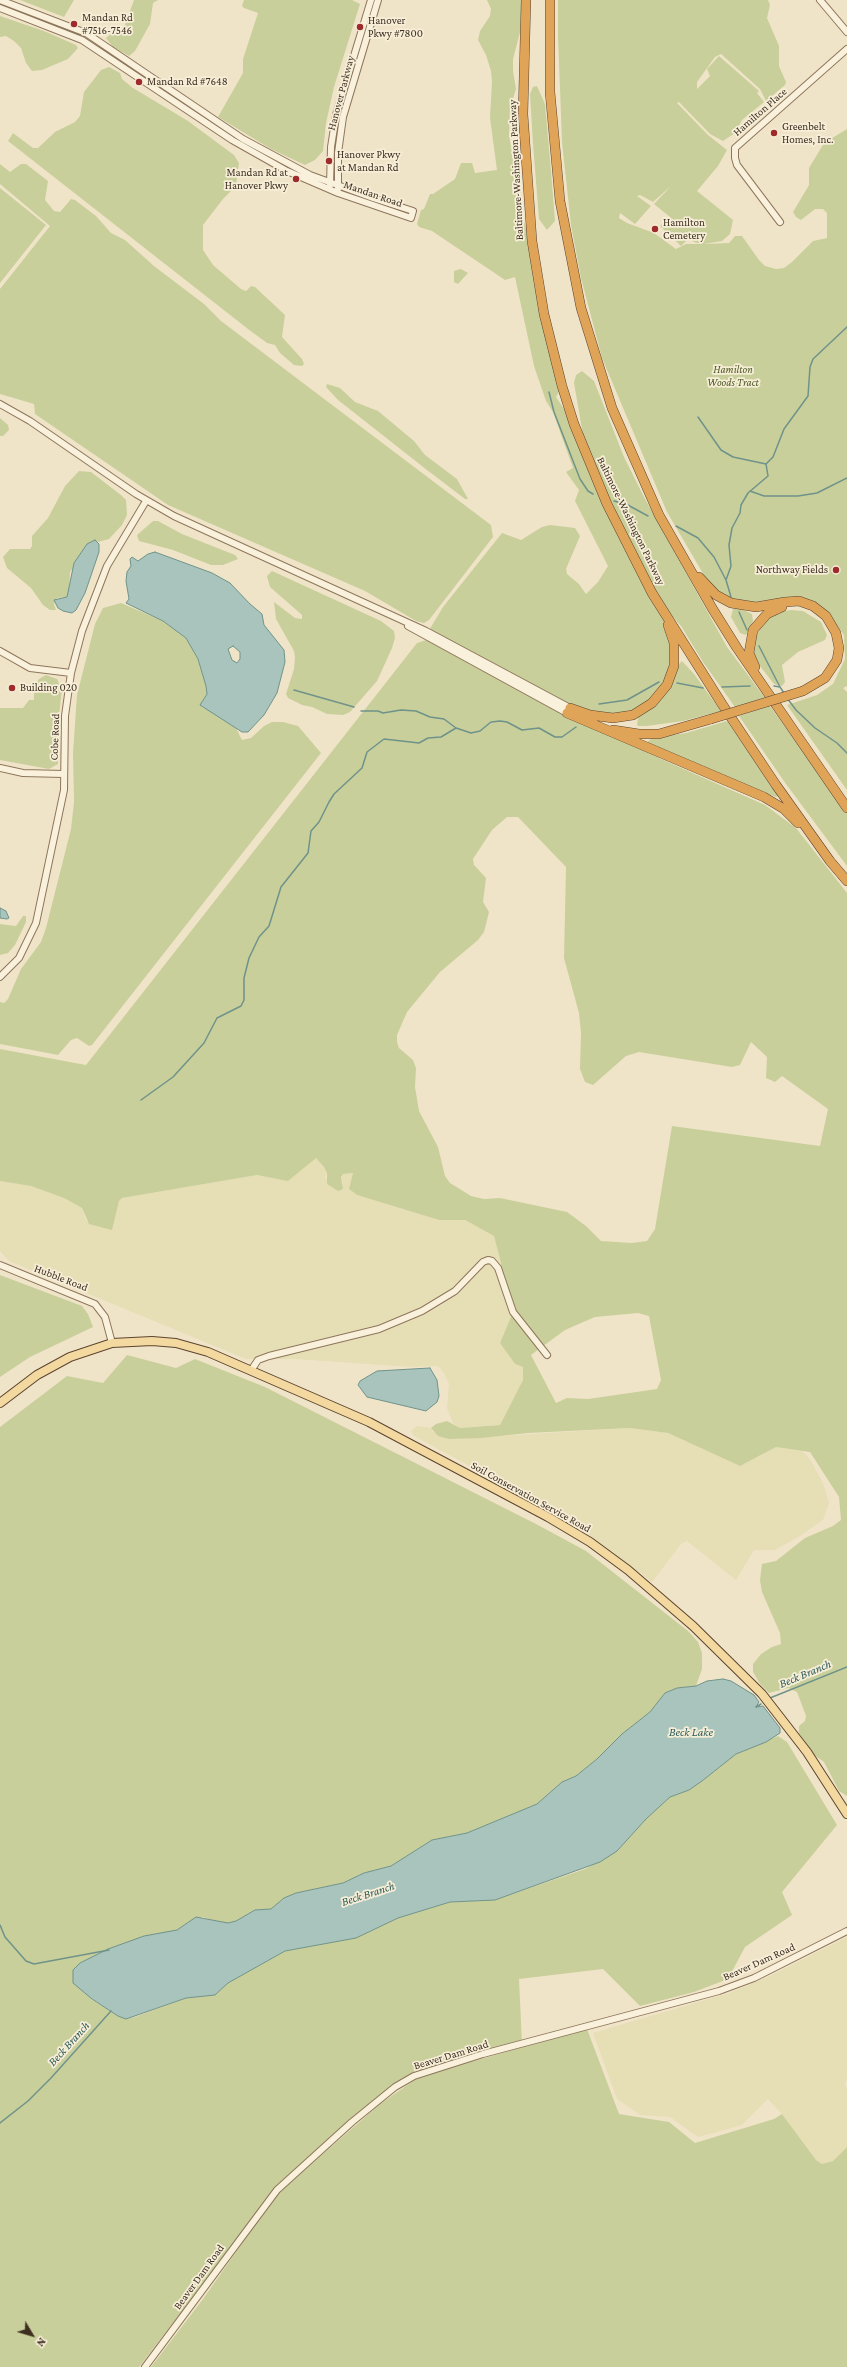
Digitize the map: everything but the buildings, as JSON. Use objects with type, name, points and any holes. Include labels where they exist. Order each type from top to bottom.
[{"type":"highway","name":"Baltimore-Washington Parkway","points":[[526,0],[523,85],[525,159],[532,240],[544,314],[562,386],[590,465],[607,504],[652,593],[722,704],[830,860],[847,881]]},
{"type":"highway","points":[[550,0],[550,76],[555,157],[566,238],[581,308],[600,375],[628,449],[658,515],[737,648],[847,808]]},
{"type":"highway","points":[[569,711],[615,726],[639,729],[676,730],[803,691],[825,678],[836,665],[839,648],[836,633],[826,616],[813,606],[799,602],[785,602],[756,607],[731,603],[716,595],[688,566]]},
{"type":"highway","points":[[569,711],[599,717],[626,717],[646,708],[663,691],[674,666],[674,643],[669,626],[652,593]]},
{"type":"highway","points":[[767,692],[750,659],[750,643],[753,630],[761,619],[778,608],[792,606],[806,608],[827,624],[832,636],[834,648],[832,663],[825,678]]},
{"type":"highway","points":[[569,711],[774,802],[792,817],[830,860]]},
{"type":"main road","name":"Soil Conservation Service Road","points":[[0,1403],[54,1365],[70,1357],[112,1343],[152,1341],[176,1343],[208,1352],[252,1369],[369,1422],[469,1474],[575,1532],[628,1570],[693,1626],[762,1694],[807,1752],[847,1814]]},
{"type":"street","name":"Mandan Road","points":[[0,0],[86,33],[242,139],[290,164],[338,186],[413,210],[411,218],[330,190],[287,171],[239,144],[82,40],[0,8]]},
{"type":"street","name":"Hanover Parkway","points":[[330,190],[332,147],[336,115],[371,0]]},
{"type":"street","name":"Hanover Parkway","points":[[338,193],[339,147],[343,117],[378,0]]},
{"type":"street","points":[[820,0],[847,32]]},
{"type":"street","name":"Hamilton Place","points":[[780,222],[737,165],[735,148],[847,49]]},
{"type":"street","points":[[0,404],[30,421],[146,501],[188,523],[426,631],[569,711]]},
{"type":"street","name":"Cobe Road","points":[[0,977],[19,958],[36,923],[62,802],[65,716],[71,673],[82,631],[98,585],[119,544],[146,501]]},
{"type":"street","points":[[0,651],[30,668],[71,673]]},
{"type":"street","points":[[0,768],[23,773],[63,774]]},
{"type":"street","points":[[252,1369],[258,1360],[269,1356],[379,1329],[422,1312],[455,1291],[483,1262],[488,1260],[492,1261],[498,1268],[513,1312],[547,1355]]},
{"type":"street","name":"Hubble Road","points":[[0,1265],[95,1304],[105,1317],[112,1343]]},
{"type":"street","name":"Beaver Dam Road","points":[[145,2367],[277,2190],[352,2122],[395,2087],[414,2076],[483,2054],[719,1991],[760,1974],[847,1931]]},
{"type":"shaded area","points":[[313,1158],[316,1158],[324,1167],[327,1173],[325,1178],[343,1184],[341,1177],[343,1174],[353,1173],[349,1189],[357,1195],[439,1220],[465,1220],[494,1236],[501,1263],[502,1283],[513,1312],[500,1343],[515,1364],[523,1367],[523,1380],[500,1425],[460,1428],[453,1423],[447,1408],[449,1384],[444,1373],[438,1366],[411,1367],[296,1359],[246,1359],[9,1261],[0,1251],[0,1181],[31,1186],[64,1198],[82,1208],[86,1221],[112,1229],[119,1201],[122,1198],[257,1175],[288,1180]]},
{"type":"shaded area","points":[[417,1426],[431,1428],[433,1432],[449,1439],[630,1428],[668,1433],[740,1466],[776,1447],[802,1451],[810,1459],[823,1483],[829,1503],[823,1520],[800,1536],[775,1550],[754,1550],[736,1580],[687,1541],[681,1544],[652,1582],[588,1534],[549,1509],[414,1436],[411,1431]]},
{"type":"shaded area","points":[[847,1937],[847,2077],[845,2084],[847,2089],[847,2147],[833,2161],[822,2164],[816,2160],[782,2114],[768,2099],[742,2125],[698,2137],[670,2117],[640,2115],[617,2099],[593,2033],[729,1993],[770,1976]]},
{"type":"green space","points":[[20,0],[74,0],[64,17]]},
{"type":"green space","points":[[134,0],[158,0],[153,3],[150,24],[135,51],[129,56],[113,47],[106,38],[111,34],[122,33]]},
{"type":"green space","points":[[244,0],[352,0],[360,4],[334,87],[326,123],[323,151],[315,160],[305,165],[271,149],[218,117],[243,73],[243,59],[258,13],[244,8],[242,6]]},
{"type":"green space","points":[[487,0],[526,0],[525,13],[513,59],[516,89],[510,108],[509,135],[522,217],[532,241],[562,386],[556,397],[574,424],[586,452],[574,383],[576,375],[582,371],[594,381],[624,457],[644,497],[727,647],[765,698],[735,707],[703,662],[681,626],[654,595],[669,626],[673,670],[682,661],[694,674],[721,711],[683,721],[647,726],[638,726],[639,713],[590,715],[428,632],[443,607],[502,533],[521,540],[542,527],[550,525],[575,528],[580,536],[566,569],[567,574],[579,584],[586,594],[598,582],[608,566],[575,501],[579,490],[566,472],[573,468],[553,412],[546,401],[534,366],[515,277],[505,280],[432,231],[419,227],[417,224],[421,210],[424,209],[430,194],[433,194],[455,179],[461,163],[472,163],[475,173],[497,170],[490,118],[492,82],[491,71],[486,55],[478,40],[480,31],[490,16],[491,9]]},
{"type":"green space","name":"Hamilton Woods Tract","points":[[558,0],[768,0],[770,5],[767,18],[779,46],[779,66],[786,82],[785,85],[766,101],[760,89],[721,54],[715,57],[697,82],[697,89],[710,76],[707,69],[719,56],[759,91],[757,93],[764,102],[742,120],[735,133],[723,141],[710,134],[679,102],[677,103],[708,135],[727,150],[718,166],[697,191],[733,220],[730,234],[722,241],[704,244],[729,243],[735,236],[742,236],[765,266],[776,269],[784,268],[813,241],[827,238],[827,213],[823,209],[815,209],[801,220],[796,217],[793,212],[809,185],[809,168],[824,143],[847,129],[847,686],[843,688],[847,692],[847,790],[787,705],[817,695],[833,684],[845,659],[844,635],[827,612],[790,598],[751,603],[736,601],[721,594],[708,582],[667,512],[602,358],[581,278],[571,225],[562,142]],"holes":[[[671,186],[654,204],[670,217],[660,226],[681,246],[689,238],[694,242],[702,244],[686,244],[676,249],[654,233],[627,223],[619,218],[620,213],[635,224],[651,206],[637,196],[640,195],[653,202]]]},
{"type":"green space","points":[[0,16],[44,31],[76,45],[78,48],[68,59],[42,70],[32,71],[26,63],[21,48],[6,36],[0,37]]},
{"type":"green space","points":[[109,67],[120,73],[122,79],[133,88],[188,121],[234,155],[239,163],[236,186],[223,199],[203,225],[203,250],[213,265],[241,289],[246,291],[251,286],[255,287],[285,315],[282,337],[302,359],[304,364],[302,366],[294,365],[280,353],[275,345],[267,343],[248,329],[8,141],[13,133],[33,148],[38,148],[55,132],[75,122],[80,116],[84,92],[101,70]]},
{"type":"green space","points":[[537,86],[545,104],[555,221],[547,230],[539,219],[533,144],[530,94],[533,87]]},
{"type":"green space","points":[[0,164],[10,172],[21,164],[26,164],[48,181],[45,200],[54,211],[60,212],[71,199],[75,200],[96,216],[111,233],[125,240],[154,266],[204,304],[221,321],[491,525],[493,537],[429,620],[424,623],[416,621],[365,591],[168,505],[35,414],[34,404],[0,394],[0,289],[50,226],[0,184]]},
{"type":"green space","points":[[0,188],[46,225],[0,283]]},
{"type":"green space","points":[[461,269],[468,273],[458,284],[454,282],[454,271]]},
{"type":"green space","points":[[327,384],[340,388],[355,402],[378,411],[414,441],[425,455],[457,479],[468,499],[465,499],[338,400],[326,387]]},
{"type":"green space","points":[[0,418],[8,425],[9,430],[3,436],[0,436]]},
{"type":"green space","points":[[79,471],[91,472],[121,495],[126,500],[127,515],[122,525],[109,539],[98,542],[95,540],[70,572],[69,593],[67,597],[57,598],[54,604],[56,610],[50,610],[43,605],[31,588],[7,568],[3,557],[10,549],[30,549],[32,546],[32,536],[48,518],[65,486]]},
{"type":"green space","points":[[153,521],[158,521],[182,534],[235,555],[238,559],[223,565],[211,565],[173,550],[139,541],[137,535]]},
{"type":"green space","points":[[272,571],[381,621],[394,631],[395,638],[392,648],[377,681],[350,712],[343,715],[327,714],[288,698],[286,694],[294,669],[295,657],[294,651],[276,619],[274,602],[295,618],[302,619],[302,615],[270,587],[267,576]]},
{"type":"green space","points":[[121,603],[163,621],[186,638],[198,659],[206,686],[207,694],[202,701],[202,707],[212,711],[236,728],[242,740],[251,738],[264,726],[272,722],[283,722],[298,726],[321,753],[92,1045],[89,1046],[77,1038],[71,1040],[58,1055],[0,1044],[0,1002],[4,1003],[8,999],[21,969],[41,942],[46,928],[71,829],[74,802],[73,753],[77,695],[95,624],[103,608]]},
{"type":"green space","points":[[733,609],[741,609],[752,614],[753,621],[746,635],[740,633],[731,617]]},
{"type":"green space","points":[[791,610],[803,611],[821,622],[827,635],[825,640],[798,652],[782,665],[785,682],[782,686],[774,684],[756,661],[754,656],[754,645],[757,634],[768,619],[779,612]]},
{"type":"green space","points":[[429,639],[661,759],[765,805],[796,828],[847,893],[847,1796],[839,1791],[824,1762],[814,1755],[799,1733],[799,1726],[805,1721],[806,1716],[797,1692],[788,1688],[769,1693],[760,1684],[753,1672],[753,1664],[761,1654],[772,1647],[781,1644],[780,1633],[762,1592],[760,1580],[762,1564],[776,1561],[805,1538],[833,1526],[841,1520],[839,1497],[810,1452],[776,1447],[740,1466],[668,1433],[630,1428],[528,1433],[481,1438],[449,1439],[438,1436],[431,1428],[436,1424],[447,1421],[460,1428],[500,1425],[523,1380],[523,1367],[515,1364],[500,1343],[513,1312],[502,1283],[501,1263],[494,1236],[465,1220],[439,1220],[357,1195],[349,1189],[353,1173],[343,1174],[341,1177],[343,1189],[338,1191],[327,1184],[327,1173],[316,1158],[288,1181],[257,1175],[122,1198],[119,1201],[112,1230],[89,1224],[82,1208],[64,1198],[31,1186],[0,1181],[0,1049],[86,1065],[417,643]],"holes":[[[507,817],[518,817],[566,867],[564,958],[579,1013],[581,1033],[580,1069],[585,1082],[593,1085],[626,1056],[639,1052],[732,1067],[740,1065],[751,1042],[767,1057],[766,1078],[775,1082],[782,1076],[828,1109],[820,1146],[672,1126],[655,1229],[647,1241],[632,1243],[601,1241],[586,1226],[567,1212],[500,1198],[484,1199],[471,1196],[450,1183],[445,1176],[438,1147],[419,1111],[415,1087],[416,1068],[413,1060],[399,1048],[397,1035],[407,1012],[440,972],[478,940],[484,932],[489,912],[483,902],[486,878],[474,865],[473,859],[492,830]],[[638,1313],[649,1316],[661,1380],[657,1389],[588,1399],[567,1398],[556,1403],[531,1355],[565,1330],[595,1317]]]},
{"type":"green space","points":[[46,675],[57,679],[62,689],[58,725],[58,764],[49,769],[0,760],[0,708],[23,708],[29,700],[34,700],[34,687],[39,679]]},
{"type":"green space","points":[[770,706],[847,813],[847,866],[786,784],[739,716]]},
{"type":"green space","points":[[727,721],[779,795],[776,797],[645,744],[652,738],[686,733]]},
{"type":"green space","points":[[23,916],[26,916],[26,922],[15,945],[8,953],[0,955],[0,924],[16,926]]},
{"type":"green space","points":[[0,1275],[82,1306],[88,1314],[93,1327],[30,1357],[0,1377]]},
{"type":"green space","points":[[127,1355],[176,1368],[195,1359],[265,1387],[536,1524],[586,1551],[688,1631],[698,1642],[702,1653],[702,1669],[696,1686],[677,1688],[665,1693],[650,1712],[622,1734],[597,1759],[576,1776],[562,1782],[537,1804],[467,1833],[432,1840],[391,1866],[364,1873],[343,1883],[296,1893],[284,1898],[271,1909],[255,1910],[236,1921],[219,1923],[203,1917],[189,1922],[177,1930],[108,1950],[80,1963],[91,1999],[118,2016],[126,2019],[135,2017],[186,1998],[215,1995],[228,1983],[285,1951],[356,1938],[398,1918],[450,1902],[495,1900],[585,1869],[617,1851],[646,1819],[670,1797],[689,1790],[736,1754],[778,1736],[787,1742],[837,1825],[782,1892],[792,1915],[745,1947],[728,1979],[694,1992],[640,2006],[603,1969],[519,1979],[522,2044],[424,2071],[395,2087],[286,2182],[283,2179],[139,2367],[0,2367],[0,1427],[67,1376],[103,1383]]},
{"type":"green space","points":[[587,2029],[619,2114],[669,2122],[695,2143],[774,2119],[782,2114],[816,2160],[822,2164],[833,2161],[847,2147],[847,2367],[151,2367],[203,2299],[276,2195],[380,2104],[416,2079],[428,2074]]},
{"type":"water","points":[[95,540],[99,544],[99,552],[85,593],[76,610],[72,613],[63,611],[58,608],[54,600],[67,597],[74,563],[87,544]]},
{"type":"water","points":[[155,552],[212,573],[230,583],[262,614],[264,625],[284,650],[285,662],[277,693],[264,715],[248,732],[242,732],[200,705],[207,694],[206,686],[198,659],[186,638],[163,621],[126,603],[129,599],[126,581],[127,572],[131,566],[130,559],[132,557],[138,561],[148,554]],"holes":[[[233,646],[240,652],[240,659],[237,663],[232,660],[228,649]]]},
{"type":"water","points":[[0,908],[6,911],[9,918],[0,918]]},
{"type":"water","points":[[430,1368],[437,1380],[439,1396],[437,1402],[426,1411],[367,1397],[358,1385],[360,1381],[377,1371]]},
{"type":"water","name":"Beck Lake","points":[[723,1679],[731,1681],[754,1695],[759,1702],[756,1707],[763,1706],[780,1728],[780,1733],[766,1742],[736,1754],[689,1790],[670,1797],[646,1819],[617,1851],[600,1862],[495,1900],[450,1902],[398,1918],[356,1938],[285,1951],[228,1983],[215,1995],[186,1998],[126,2019],[118,2016],[92,1999],[73,1983],[73,1970],[80,1963],[108,1949],[144,1936],[177,1930],[196,1917],[228,1923],[236,1921],[255,1910],[271,1909],[284,1898],[296,1893],[343,1883],[364,1873],[391,1866],[432,1840],[467,1833],[537,1804],[562,1782],[576,1776],[597,1759],[622,1734],[650,1712],[665,1693],[677,1688],[696,1686],[707,1681]]},
{"type":"waterway","points":[[726,580],[731,566],[729,545],[732,528],[740,513],[741,505],[748,493],[768,476],[766,464],[773,457],[784,429],[808,396],[810,367],[813,359],[847,327]]},
{"type":"waterway","points":[[549,392],[554,412],[580,479],[588,491],[593,494]]},
{"type":"waterway","points":[[698,417],[721,450],[733,457],[766,464]]},
{"type":"waterway","points":[[750,491],[764,496],[798,496],[817,493],[847,478]]},
{"type":"waterway","points":[[614,501],[626,504],[648,516]]},
{"type":"waterway","points":[[676,526],[698,538],[714,557],[726,580],[731,597]]},
{"type":"waterway","points":[[739,612],[747,630]]},
{"type":"waterway","points":[[759,646],[780,687]]},
{"type":"waterway","points":[[599,704],[627,700],[659,682]]},
{"type":"waterway","points":[[677,683],[703,688]]},
{"type":"waterway","points":[[722,687],[750,686]]},
{"type":"waterway","points":[[774,686],[780,687],[784,693]]},
{"type":"waterway","points":[[294,690],[354,707]]},
{"type":"waterway","points":[[787,698],[796,710],[815,728],[837,743],[847,753]]},
{"type":"waterway","points":[[361,711],[378,711],[383,713],[401,710],[416,711],[430,717],[444,719],[456,728],[471,733],[480,731],[491,722],[500,721],[507,722],[522,730],[539,728],[555,737],[562,737],[576,727]]},
{"type":"waterway","points":[[141,1100],[173,1077],[204,1043],[217,1018],[241,1006],[244,1000],[244,978],[249,958],[259,937],[269,926],[281,887],[308,853],[311,831],[319,822],[334,794],[362,768],[367,752],[384,739],[419,743],[428,738],[441,737],[456,728]]},
{"type":"waterway","name":"Beck Branch","points":[[770,1698],[847,1667]]},
{"type":"waterway","name":"Beck Branch","points":[[756,1707],[761,1704]]},
{"type":"waterway","points":[[0,1925],[5,1937],[26,1961],[34,1964],[109,1950]]},
{"type":"waterway","name":"Beck Branch","points":[[0,2123],[28,2101],[51,2078],[111,2011]]},
{"type":"place","name":"Mandan Rd #7516-7546","points":[[74,24]]},
{"type":"place","name":"Hanover Pkwy #7800","points":[[360,27]]},
{"type":"place","name":"Mandan Rd #7648","points":[[139,82]]},
{"type":"place","name":"Greenbelt Homes, Inc.","points":[[774,133]]},
{"type":"place","name":"Hanover Pkwy at Mandan Rd","points":[[329,161]]},
{"type":"place","name":"Mandan Rd at Hanover Pkwy","points":[[296,179]]},
{"type":"place","name":"Hamilton Cemetery","points":[[655,229]]},
{"type":"place","name":"Northway Fields","points":[[836,570]]},
{"type":"place","name":"Building 020","points":[[12,688]]}]
